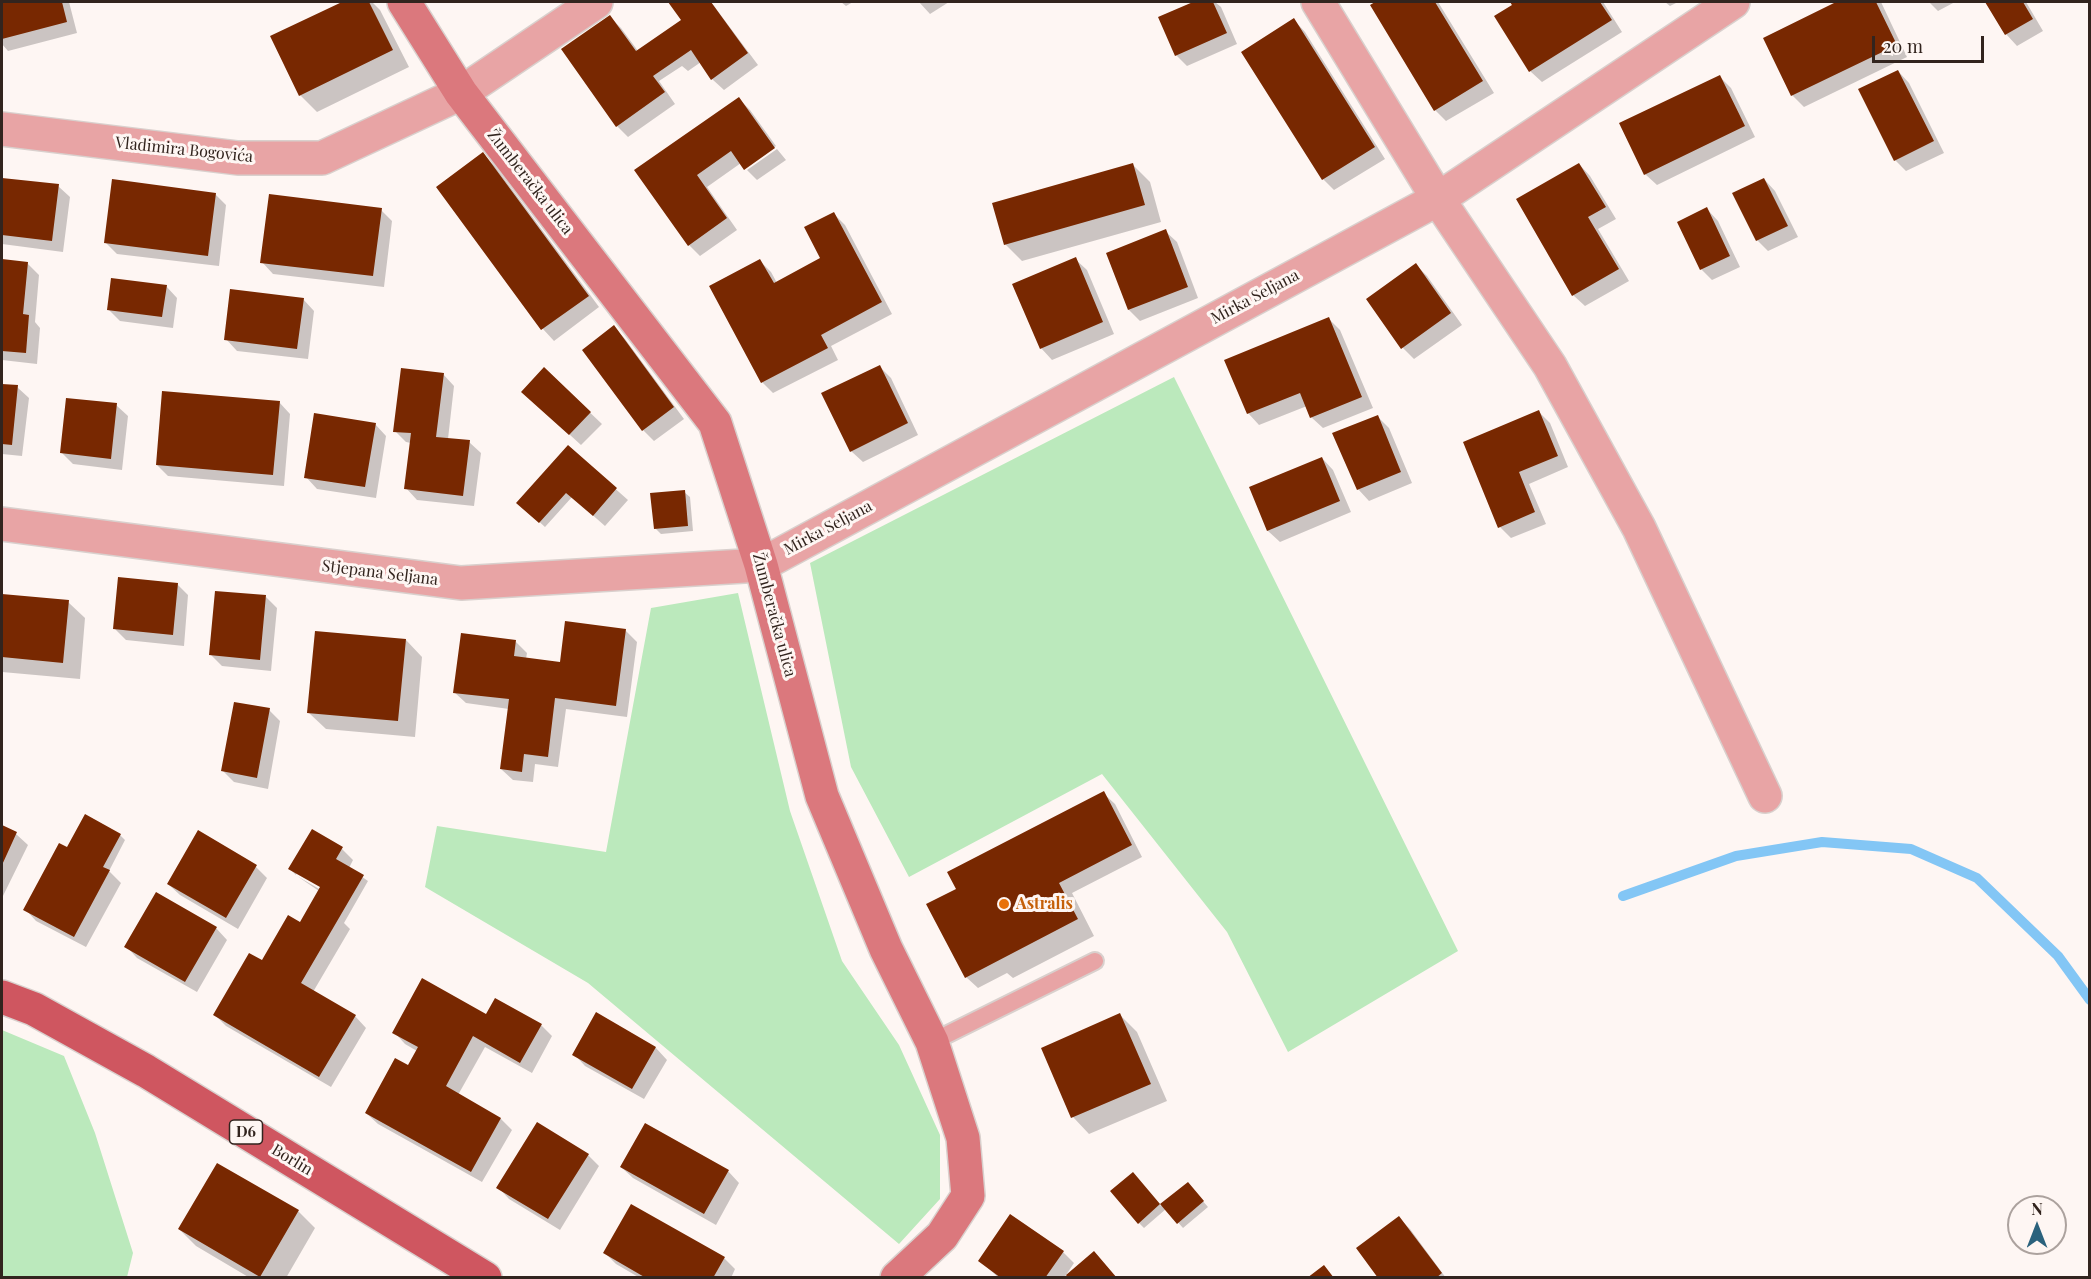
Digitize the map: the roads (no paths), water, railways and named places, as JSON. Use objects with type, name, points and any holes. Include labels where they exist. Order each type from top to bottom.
[{"type":"main road","name":"Žumberačka ulica","points":[[404,2],[461,93],[715,423],[761,565],[822,796],[886,949],[932,1042],[963,1138],[968,1196],[942,1236],[897,1278]]},
{"type":"main road","name":"Borlin","points":[[2,997],[34,1009],[146,1071],[485,1278]]},
{"type":"street","name":"Vladimira Bogovića","points":[[2,129],[238,158],[322,158],[461,93],[596,2]]},
{"type":"street","points":[[1318,2],[1438,199],[1550,366],[1639,528],[1765,795]]},
{"type":"street","name":"Mirka Seljana","points":[[761,565],[1438,199],[1733,2]]},
{"type":"street","name":"Stjepana Seljana","points":[[2,524],[461,583],[761,565]]},
{"type":"lane","points":[[932,1042],[1095,961]]},
{"type":"waterway","points":[[1623,896],[1736,856],[1822,842],[1911,849],[1977,878],[2058,956],[2090,1000]]},
{"type":"place","name":"Astralis","points":[[1004,904]]}]
